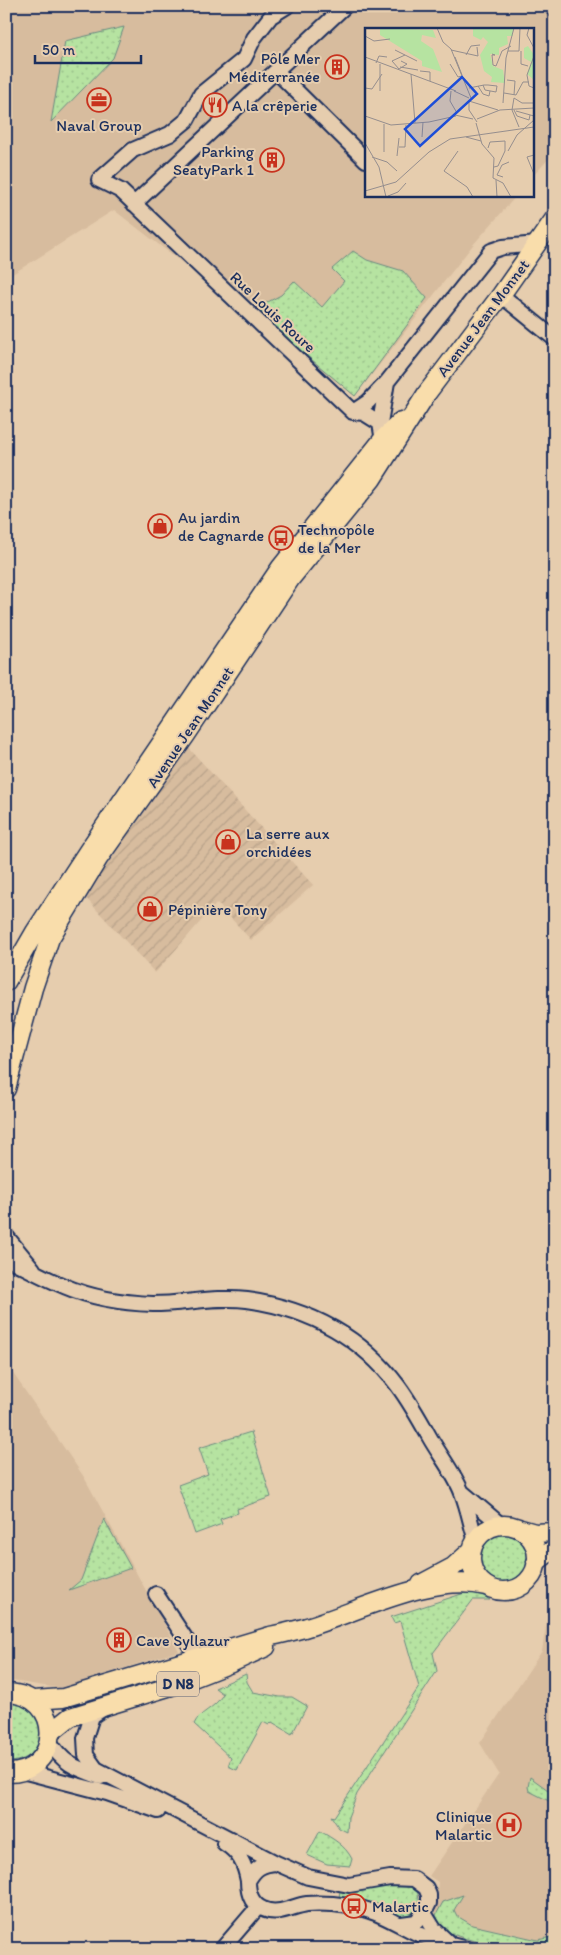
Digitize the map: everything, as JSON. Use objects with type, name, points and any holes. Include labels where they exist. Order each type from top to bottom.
[{"type":"main road","name":"Avenue Jean Monnet","points":[[6,1090],[33,988],[50,938],[93,866],[186,735],[291,578],[386,460],[427,393],[501,295],[555,218]]},
{"type":"main road","name":"Avenue Jean Monnet","points":[[6,982],[35,932],[68,882],[282,567],[381,431],[427,393]]},
{"type":"main road","points":[[521,1529],[534,1544],[536,1562],[527,1582],[518,1588],[507,1591],[496,1590],[486,1586],[478,1579],[473,1570],[471,1560],[474,1545],[482,1533],[491,1527],[501,1525],[511,1526],[535,1533],[555,1532]]},
{"type":"main road","name":"D N8","points":[[410,1591],[453,1567],[474,1545]]},
{"type":"main road","points":[[536,1562],[555,1548]]},
{"type":"main road","name":"D N8","points":[[50,1737],[70,1717],[174,1685],[200,1667],[261,1639],[304,1628],[410,1591],[461,1582],[474,1582],[486,1586]]},
{"type":"main road","name":"D N8","points":[[34,1700],[64,1698],[200,1667]]},
{"type":"main road","points":[[6,1693],[17,1693],[34,1700],[46,1715],[50,1737],[40,1760],[14,1772]]},
{"type":"street","name":"Rue Louis Roure","points":[[287,6],[271,16],[254,38],[244,59],[200,94],[187,120],[170,134],[133,150],[99,180],[121,191],[353,412],[364,413],[381,431]]},
{"type":"street","points":[[134,204],[346,6]]},
{"type":"street","points":[[551,6],[555,10]]},
{"type":"street","points":[[276,71],[365,159]]},
{"type":"street","points":[[353,412],[368,402],[387,382],[491,252],[503,247],[538,244]]},
{"type":"street","points":[[501,295],[555,339]]},
{"type":"street","points":[[386,460],[381,431],[387,382]]},
{"type":"street","points":[[6,1236],[36,1272]]},
{"type":"street","points":[[6,1258],[63,1286],[91,1296],[133,1303],[155,1304],[244,1300],[299,1311],[334,1328],[377,1363],[398,1386],[462,1492],[474,1545]]},
{"type":"street","points":[[462,1492],[501,1525]]},
{"type":"street","points":[[156,1594],[200,1667]]},
{"type":"street","points":[[109,1705],[92,1716],[85,1738],[86,1756],[96,1769],[276,1863],[308,1877],[349,1885],[390,1878],[414,1879],[426,1888],[429,1895],[429,1903],[424,1913],[416,1922],[402,1924]]},
{"type":"street","points":[[50,1737],[56,1751],[70,1765],[139,1792]]},
{"type":"street","points":[[14,1772],[107,1793],[153,1808],[234,1850],[246,1866],[251,1899],[258,1907],[272,1912],[307,1904],[333,1904],[368,1910],[386,1916],[430,1939],[467,1949]]},
{"type":"street","points":[[248,1881],[256,1868],[264,1864],[276,1863]]},
{"type":"street","points":[[222,1949],[258,1907]]},
{"type":"street","points":[[424,1913],[434,1929],[452,1945]]},
{"type":"shaded area","points":[[6,6],[555,6],[555,152],[534,175],[534,28],[365,28],[365,196],[516,196],[472,246],[355,396],[114,210],[6,278]]},
{"type":"shaded area","points":[[188,747],[313,885],[251,940],[217,903],[155,973],[83,895]]},
{"type":"shaded area","points":[[6,1363],[84,1477],[179,1651],[57,1688],[6,1680]]},
{"type":"shaded area","name":"Clinique Malartic","points":[[555,1616],[555,1949],[524,1949],[473,1943],[448,1933],[437,1923],[435,1915],[438,1882],[429,1876],[499,1774],[480,1743],[542,1651],[547,1620]]},
{"type":"green space","points":[[124,27],[113,58],[51,122],[65,41]]},
{"type":"green space","points":[[353,251],[367,260],[403,271],[427,298],[355,396],[257,314],[266,303],[281,295],[294,281],[322,307],[344,281],[332,269]]},
{"type":"green space","points":[[251,1432],[271,1497],[237,1509],[238,1513],[220,1519],[222,1524],[195,1534],[178,1485],[208,1474],[199,1448]]},
{"type":"green space","points":[[104,1519],[131,1568],[69,1590],[81,1580]]},
{"type":"green space","points":[[499,1533],[509,1533],[522,1540],[529,1553],[529,1563],[522,1576],[509,1583],[499,1583],[490,1579],[483,1572],[479,1563],[479,1553],[483,1544],[490,1537]]},
{"type":"green space","points":[[474,1590],[490,1600],[473,1600],[433,1653],[437,1671],[357,1794],[348,1817],[347,1832],[339,1828],[331,1816],[334,1817],[419,1687],[400,1621],[394,1623],[391,1617]]},
{"type":"green space","points":[[246,1674],[247,1682],[253,1692],[280,1697],[292,1697],[307,1706],[292,1734],[272,1722],[269,1725],[263,1722],[237,1770],[228,1766],[231,1758],[194,1724],[223,1694],[215,1688]]},
{"type":"green space","points":[[12,1702],[31,1708],[41,1727],[42,1735],[40,1743],[30,1755],[23,1759],[6,1762],[6,1703]]},
{"type":"green space","points":[[530,1777],[555,1795],[555,1804],[529,1791]]},
{"type":"green space","points":[[320,1831],[346,1850],[352,1859],[350,1866],[327,1864],[307,1855]]},
{"type":"green space","points":[[406,1883],[417,1889],[420,1905],[410,1916],[402,1917],[339,1900],[340,1888]]},
{"type":"green space","points":[[463,1895],[454,1910],[457,1916],[472,1925],[538,1940],[555,1936],[555,1949],[492,1944],[475,1941],[446,1930],[438,1923],[436,1915],[443,1902]]},
{"type":"place","name":"Pôle Mer Méditerranée","points":[[337,67]]},
{"type":"place","name":"Naval Group","points":[[99,100]]},
{"type":"place","name":"A la crêperie","points":[[215,105]]},
{"type":"place","name":"Parking SeatyPark 1","points":[[272,160]]},
{"type":"place","name":"Au jardin de Cagnarde","points":[[160,526]]},
{"type":"place","name":"Technopôle de la Mer","points":[[281,538]]},
{"type":"place","name":"La serre aux orchidées","points":[[228,842]]},
{"type":"place","name":"Pépinière Tony","points":[[150,909]]},
{"type":"place","name":"Cave Syllazur","points":[[119,1640]]},
{"type":"place","name":"Clinique Malartic","points":[[509,1825]]},
{"type":"place","name":"Malartic","points":[[354,1906]]}]
